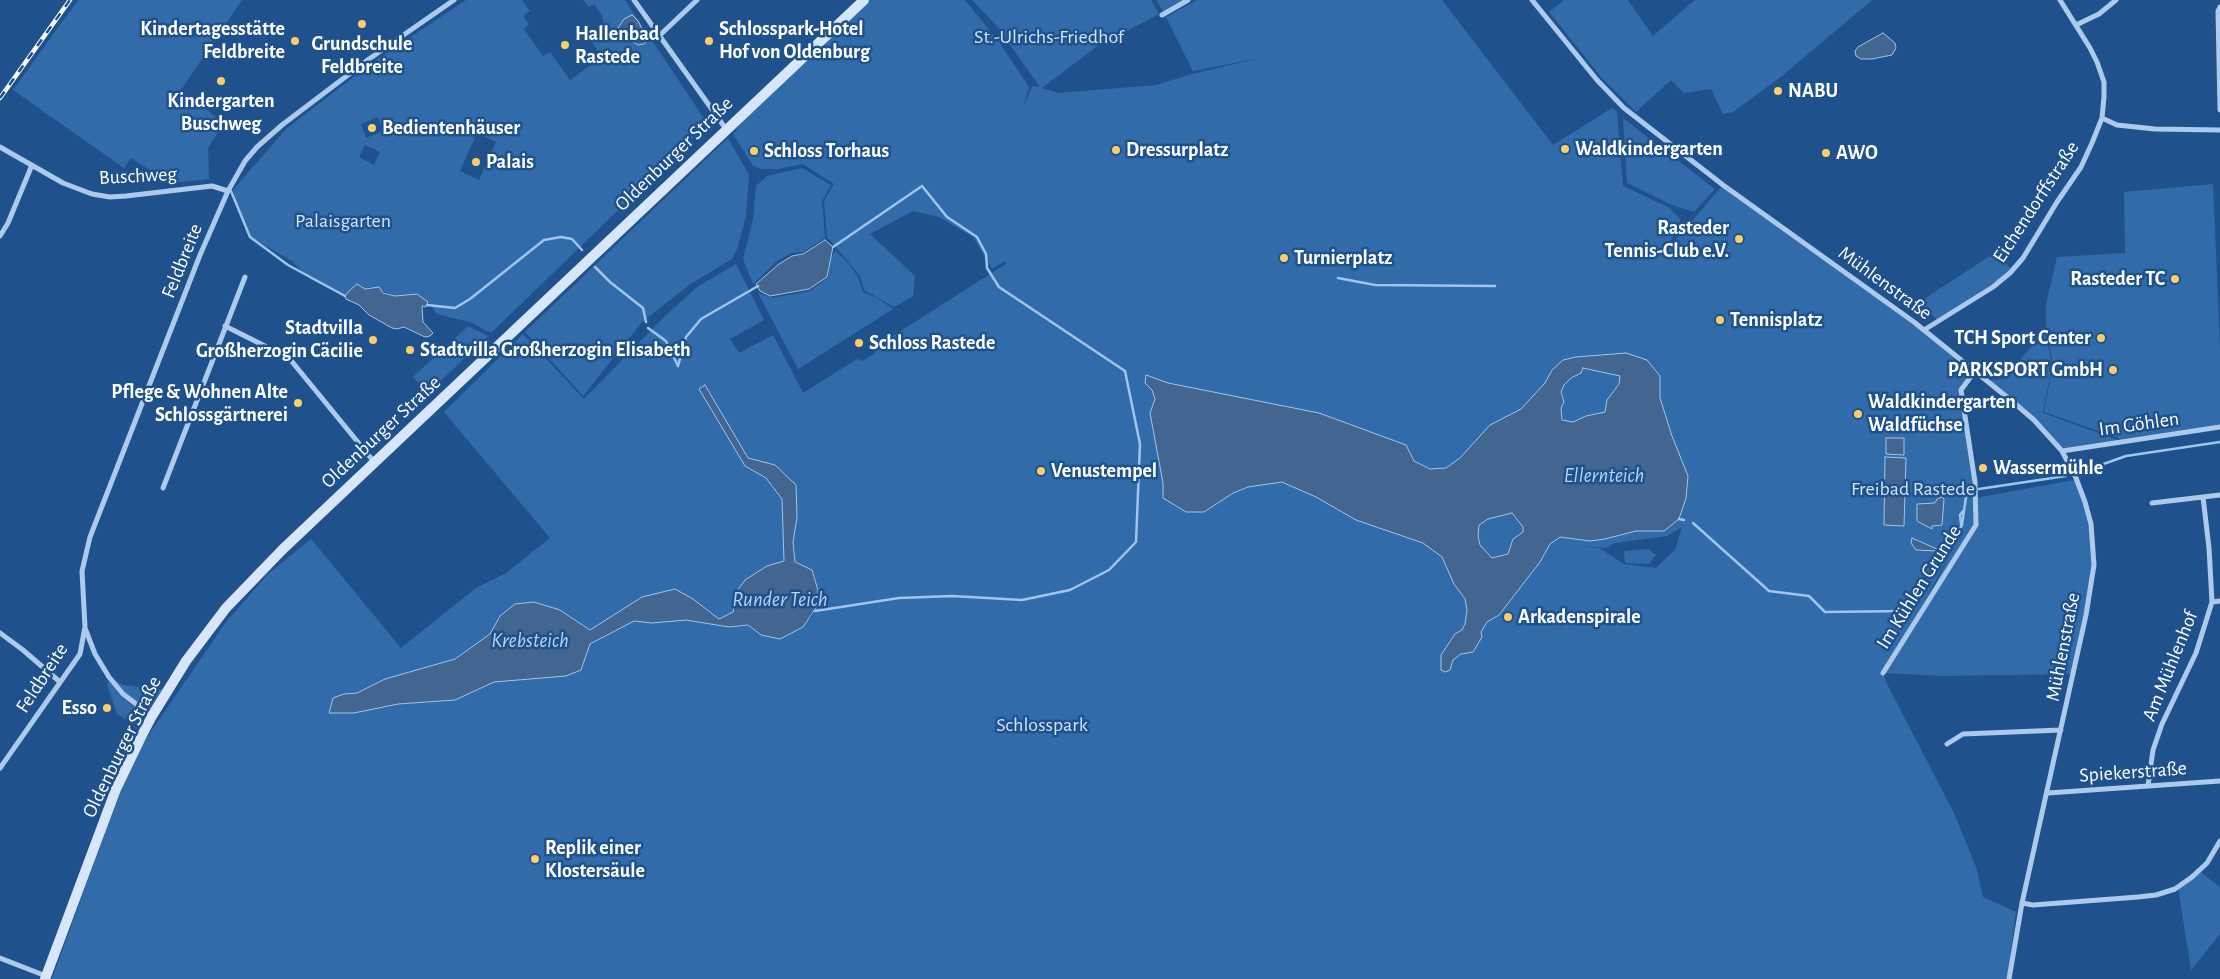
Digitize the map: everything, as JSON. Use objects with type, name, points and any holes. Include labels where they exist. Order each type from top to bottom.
[{"type":"street","name":"Feldbreite","points":[[0,768],[2,759],[80,654],[85,627],[82,571],[90,537],[180,303],[228,191],[257,147],[282,125],[454,0]]},
{"type":"street","points":[[634,0],[726,129]]},
{"type":"street","points":[[659,36],[697,0]]},
{"type":"street","name":"Oldenburger Straße","points":[[46,977],[116,789],[152,716],[186,661],[226,608],[262,568],[864,0]]},
{"type":"street","points":[[1162,15],[1188,0]]},
{"type":"street","name":"Mühlenstraße","points":[[1532,0],[1597,80],[1624,108],[1723,185],[1924,330],[2034,420],[2062,451],[2085,502],[2093,539],[2094,565],[2086,615],[2048,793],[2022,903],[2009,979]]},
{"type":"street","name":"Eichendorffstraße","points":[[1924,330],[1993,287],[2023,258],[2081,167],[2102,118],[2104,97],[2101,71],[2060,0]]},
{"type":"street","points":[[2076,25],[2099,14],[2116,0]]},
{"type":"street","points":[[2220,7],[2218,11],[2220,110]]},
{"type":"street","points":[[2102,118],[2117,125],[2146,128],[2220,130]]},
{"type":"street","name":"Buschweg","points":[[0,147],[77,190],[106,196],[212,186],[228,191]]},
{"type":"street","points":[[0,236],[8,223],[32,165]]},
{"type":"street","points":[[163,488],[245,277]]},
{"type":"street","points":[[225,326],[289,358],[375,463]]},
{"type":"street","name":"Im Kühlen Grunde","points":[[1883,673],[1976,525],[1975,482],[1960,390],[1975,371]]},
{"type":"street","name":"Im Göhlen","points":[[2062,451],[2220,427]]},
{"type":"street","points":[[2152,503],[2220,495]]},
{"type":"street","name":"Am Mühlenhof","points":[[2148,786],[2156,741],[2196,653],[2212,602],[2209,548],[2203,496]]},
{"type":"street","points":[[2212,602],[2220,601]]},
{"type":"street","name":"Feldbreite","points":[[85,627],[95,654],[109,678],[123,694],[152,716]]},
{"type":"street","points":[[0,633],[60,682]]},
{"type":"street","points":[[1946,744],[1963,734],[2061,730]]},
{"type":"street","name":"Spiekerstraße","points":[[2048,793],[2220,781]]},
{"type":"street","points":[[2022,903],[2033,905],[2138,897],[2174,890],[2207,864],[2220,841]]},
{"type":"street","points":[[0,958],[46,977]]},
{"type":"green space","points":[[78,0],[242,0],[181,90],[224,123],[208,148],[209,179],[170,183],[131,158],[124,168],[13,90]]},
{"type":"green space","name":"Palaisgarten","points":[[466,0],[522,0],[530,11],[523,16],[529,24],[524,29],[543,56],[550,52],[570,80],[602,57],[589,38],[604,28],[602,15],[594,4],[589,7],[583,0],[625,0],[705,120],[704,127],[491,333],[470,322],[437,314],[428,302],[410,294],[395,296],[371,287],[349,291],[345,296],[310,279],[292,261],[250,237],[241,219],[233,190],[286,129],[372,63]],"holes":[[[378,117],[383,131],[366,138],[361,124]],[[477,133],[496,142],[479,180],[460,171]],[[365,145],[380,152],[374,165],[359,157]]]},
{"type":"green space","name":"Schlosspark","points":[[871,0],[965,0],[999,42],[1029,87],[1023,108],[1032,86],[1040,87],[995,24],[972,0],[1151,0],[1159,14],[1096,47],[1042,88],[1058,93],[1156,85],[1192,74],[1260,58],[1193,71],[1166,17],[1197,0],[1442,0],[1553,145],[1612,108],[1617,112],[1623,186],[1670,208],[1680,219],[1680,225],[1664,253],[1723,185],[1914,324],[1973,371],[1959,389],[1975,498],[2074,480],[2082,491],[2091,524],[2094,565],[2073,674],[1942,676],[1883,673],[1954,813],[1976,867],[1983,897],[2016,912],[2007,979],[52,979],[120,791],[145,740],[226,622],[268,574],[311,539],[401,648],[476,588],[506,573],[550,538],[444,412],[523,334],[584,399],[660,321],[697,287],[736,264],[764,320],[730,339],[739,353],[773,335],[803,393],[857,359],[862,361],[875,353],[874,348],[1006,264],[1005,261],[992,269],[973,237],[939,217],[913,211],[870,234],[915,276],[913,296],[894,307],[864,290],[860,276],[827,237],[824,201],[834,184],[803,164],[778,169],[761,169],[753,166],[733,134],[742,122]],"holes":[[[705,385],[748,458],[775,465],[797,517],[793,542],[795,562],[812,570],[818,590],[818,605],[812,617],[780,639],[761,635],[748,626],[729,627],[686,620],[652,623],[634,621],[591,644],[642,597],[656,594],[712,615],[719,620],[733,612],[737,591],[767,566],[784,561],[782,499],[766,478],[745,466],[699,390]],[[1682,527],[1675,550],[1656,568],[1624,564],[1599,548],[1571,545],[1606,548],[1615,543],[1667,536]],[[1954,546],[1925,605],[1894,654],[1923,605]],[[560,609],[590,631],[566,676],[494,682],[455,700],[398,704],[354,713],[330,713],[333,699],[344,694],[357,693],[385,679],[455,659],[490,634],[500,616]]]},
{"type":"green space","name":"St.-Ulrichs-Friedhof","points":[[1156,0],[1184,0],[1163,11]]},
{"type":"green space","points":[[1564,0],[1628,0],[1653,36],[1695,0],[1872,0],[1782,76],[1733,112],[1723,114],[1711,89],[1684,93],[1671,80],[1636,112],[1602,78],[1549,12]]},
{"type":"green space","points":[[1623,118],[1715,189],[1694,212],[1672,205],[1627,183]]},
{"type":"green space","points":[[728,138],[749,175],[746,216],[737,249],[732,259],[689,285],[642,322],[583,396],[525,332]]},
{"type":"green space","points":[[802,168],[831,185],[822,201],[825,238],[803,252],[791,253],[777,261],[753,284],[743,259],[753,219],[756,186],[767,176]]},
{"type":"green space","points":[[2213,184],[2220,350],[2220,425],[2121,439],[2044,412],[2053,364],[2046,330],[2046,304],[2057,257],[2125,253],[2124,192]]},
{"type":"green space","points":[[835,250],[849,264],[858,277],[863,292],[877,298],[893,309],[798,369],[758,293],[772,298],[810,291],[828,278],[831,259]]},
{"type":"green space","points":[[1996,252],[2012,270],[2002,280],[1938,320],[1918,303]]},
{"type":"green space","points":[[468,326],[488,336],[428,393],[413,377]]},
{"type":"green space","points":[[2045,331],[2052,365],[2043,413],[2118,440],[2063,448],[1989,380],[2003,379]]},
{"type":"green space","points":[[1648,549],[1656,555],[1649,564],[1625,563],[1624,551]]},
{"type":"green space","points":[[109,677],[123,685],[167,690],[152,716],[141,709]]},
{"type":"green space","points":[[109,681],[121,696],[143,713],[136,725],[117,714],[107,684]]},
{"type":"green space","points":[[2199,871],[2220,887],[2220,934],[2191,970],[2178,887]]},
{"type":"water","points":[[632,15],[638,21],[648,40],[644,44],[638,45],[627,38],[618,28],[624,19]]},
{"type":"water","points":[[1883,33],[1895,43],[1896,48],[1892,55],[1872,59],[1861,59],[1856,56],[1855,51],[1858,47]]},
{"type":"water","points":[[825,240],[833,247],[827,277],[809,289],[770,296],[760,291],[756,284],[779,264],[792,256],[803,254]]},
{"type":"water","points":[[357,284],[365,289],[379,287],[383,293],[395,296],[417,294],[428,302],[426,307],[422,306],[423,322],[433,333],[425,337],[404,327],[392,328],[369,315],[359,305],[346,299],[345,296]]},
{"type":"water","name":"Ellernteich","points":[[1626,353],[1647,360],[1660,376],[1660,398],[1672,436],[1688,476],[1686,498],[1679,519],[1664,531],[1636,531],[1590,541],[1560,537],[1550,544],[1540,562],[1499,615],[1487,622],[1481,632],[1482,637],[1473,652],[1461,654],[1453,660],[1450,670],[1445,672],[1441,670],[1441,655],[1455,634],[1462,630],[1467,610],[1465,599],[1454,584],[1442,557],[1423,543],[1356,520],[1316,497],[1282,482],[1248,487],[1233,493],[1204,512],[1186,512],[1163,498],[1163,483],[1150,413],[1155,399],[1152,390],[1145,383],[1146,375],[1168,383],[1319,413],[1406,445],[1414,461],[1430,469],[1446,468],[1460,458],[1490,425],[1521,409],[1545,383],[1552,370],[1563,360],[1576,357]],"holes":[[[1583,368],[1620,376],[1619,384],[1607,400],[1605,412],[1586,416],[1573,422],[1562,420],[1561,408],[1564,402],[1561,392],[1564,385],[1571,378],[1581,373]],[[1512,513],[1523,527],[1523,532],[1513,539],[1508,554],[1492,558],[1480,545],[1478,536],[1479,525],[1488,519]]]},
{"type":"water","points":[[705,385],[748,458],[775,465],[796,485],[797,517],[793,542],[795,562],[812,570],[818,590],[818,605],[803,627],[780,639],[761,635],[748,625],[729,627],[686,620],[652,623],[634,621],[590,644],[581,670],[566,676],[494,682],[455,700],[398,704],[354,713],[329,713],[333,698],[344,694],[357,693],[385,679],[455,659],[490,634],[500,616],[515,604],[534,602],[560,610],[590,630],[642,597],[675,589],[693,599],[719,619],[733,612],[737,591],[745,580],[767,566],[784,561],[782,499],[766,478],[745,466],[699,389]]},
{"type":"water","points":[[1886,438],[1904,438],[1904,455],[1886,454]]},
{"type":"water","points":[[1885,457],[1906,458],[1904,526],[1884,525]]},
{"type":"water","points":[[1942,497],[1944,499],[1942,525],[1932,526],[1932,529],[1917,521],[1917,504],[1935,503],[1937,499]]},
{"type":"water","points":[[1912,538],[1937,549],[1936,551],[1916,550],[1911,543]]},
{"type":"waterway","name":"Runder Teich","points":[[815,611],[899,598],[952,596],[1022,600],[1070,590],[1109,570],[1136,542],[1140,444],[1125,371],[999,287],[987,268],[986,254],[977,237],[947,217],[922,186],[833,247]]},
{"type":"waterway","points":[[231,191],[250,237],[288,265],[345,296]]},
{"type":"waterway","points":[[427,305],[455,308],[470,299],[544,240],[561,237],[572,239],[582,250]]},
{"type":"waterway","points":[[595,267],[610,282],[643,308],[646,322]]},
{"type":"waterway","points":[[1338,278],[1375,285],[1495,286]]},
{"type":"waterway","points":[[648,328],[666,341],[678,366],[686,337],[701,319],[758,286]]},
{"type":"waterway","points":[[2078,473],[2126,456],[2220,442]]},
{"type":"waterway","points":[[1979,489],[2066,476]]},
{"type":"waterway","points":[[1940,552],[1945,553],[1962,525],[1966,497]]},
{"type":"waterway","points":[[1961,524],[1960,515],[1963,511]]},
{"type":"waterway","points":[[1679,519],[1684,520]]},
{"type":"waterway","points":[[1693,523],[1769,591],[1809,596],[1825,612],[1903,611]]},
{"type":"railway","points":[[0,98],[70,0]]},
{"type":"place","name":"Grundschule Feldbreite","points":[[362,24]]},
{"type":"place","name":"Kindertagesstätte Feldbreite","points":[[295,41]]},
{"type":"place","name":"Schlosspark-Hotel Hof von Oldenburg","points":[[709,41]]},
{"type":"place","name":"Hallenbad Rastede","points":[[565,45]]},
{"type":"place","name":"Kindergarten Buschweg","points":[[221,81]]},
{"type":"place","name":"NABU","points":[[1778,91]]},
{"type":"place","name":"Bedientenhäuser","points":[[372,128]]},
{"type":"place","name":"Waldkindergarten","points":[[1565,149]]},
{"type":"place","name":"Dressurplatz","points":[[1116,150]]},
{"type":"place","name":"Schloss Torhaus","points":[[754,151]]},
{"type":"place","name":"AWO","points":[[1826,153]]},
{"type":"place","name":"Palais","points":[[476,162]]},
{"type":"place","name":"Rasteder Tennis-Club e.V.","points":[[1739,239]]},
{"type":"place","name":"Turnierplatz","points":[[1284,258]]},
{"type":"place","name":"Rasteder TC","points":[[2175,279]]},
{"type":"place","name":"Tennisplatz","points":[[1720,320]]},
{"type":"place","name":"TCH Sport Center","points":[[2101,338]]},
{"type":"place","name":"Stadtvilla Großherzogin Cäcilie","points":[[373,340]]},
{"type":"place","name":"Schloss Rastede","points":[[859,343]]},
{"type":"place","name":"Stadtvilla Großherzogin Elisabeth","points":[[410,350]]},
{"type":"place","name":"PARKSPORT GmbH","points":[[2113,370]]},
{"type":"place","name":"Pflege & Wohnen Alte Schlossgärtnerei","points":[[298,403]]},
{"type":"place","name":"Waldkindergarten Waldfüchse","points":[[1858,414]]},
{"type":"place","name":"Wassermühle","points":[[1983,468]]},
{"type":"place","name":"Venustempel","points":[[1041,471]]},
{"type":"place","name":"Arkadenspirale","points":[[1508,617]]},
{"type":"place","name":"Esso","points":[[107,708]]},
{"type":"place","name":"Replik einer Klostersäule","points":[[535,859]]},
{"type":"park label","name":"Freibad Rastede","points":[[1913,489]]},
{"type":"water label","name":"Krebsteich","points":[[530,641]]}]
